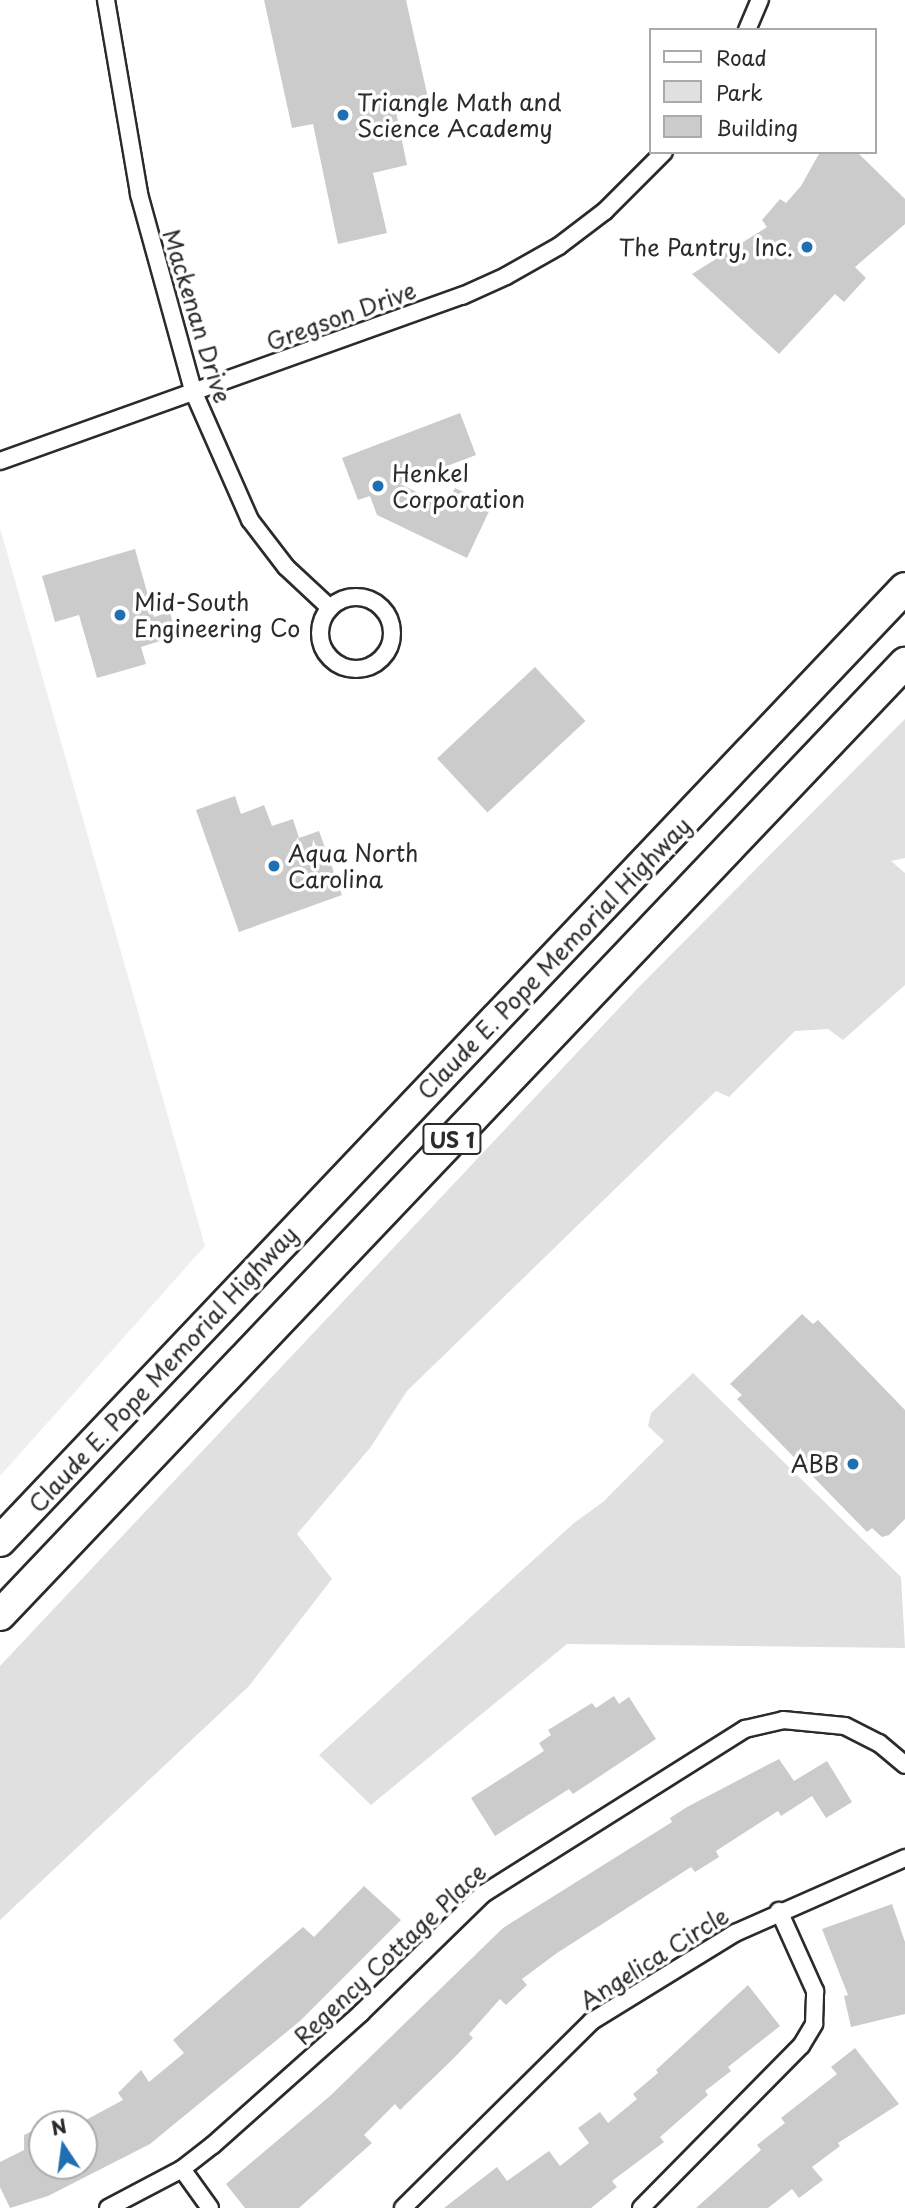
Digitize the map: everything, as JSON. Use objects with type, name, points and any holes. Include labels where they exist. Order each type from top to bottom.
[{"type":"highway","name":"Claude E. Pope Memorial Highway","points":[[0,1541],[905,588]]},
{"type":"highway","name":"US 1","points":[[0,1615],[905,663]]},
{"type":"street","name":"Mackenan Drive","points":[[106,0],[139,194],[194,393],[250,520],[286,568],[330,608]]},
{"type":"street","points":[[748,28],[760,0]]},
{"type":"street","name":"Gregson Drive","points":[[0,461],[194,393],[506,276],[559,246],[605,211],[662,154]]},
{"type":"street","points":[[352,597],[364,598],[385,611],[393,634],[384,657],[364,669],[353,669],[332,660],[321,640],[320,629],[330,608],[352,597]]},
{"type":"street","name":"Regency Cottage Place","points":[[108,2208],[182,2169],[354,2020],[484,1894],[745,1729],[783,1720],[845,1726],[879,1743],[905,1765]]},
{"type":"street","name":"Angelica Circle","points":[[403,2208],[592,2021],[708,1947],[779,1911],[905,1857]]},
{"type":"street","points":[[641,2208],[801,2046],[814,2024],[815,1991],[779,1911]]},
{"type":"street","points":[[182,2169],[210,2208]]},
{"type":"shaded area","points":[[0,528],[205,1246],[0,1476]]},
{"type":"green space","points":[[905,719],[905,858],[891,861],[905,873],[905,985],[843,1040],[828,1029],[795,1031],[729,1097],[716,1091],[407,1391],[370,1448],[297,1534],[332,1579],[249,1686],[0,1920],[0,1666],[637,989]]},
{"type":"green space","points":[[693,1373],[901,1577],[905,1648],[567,1644],[371,1805],[319,1755],[574,1523],[603,1502],[664,1441],[648,1426],[651,1413]]},
{"type":"building","name":"Triangle Math and Science Academy","points":[[264,0],[406,0],[428,98],[395,107],[407,165],[373,173],[387,233],[338,244],[313,124],[292,128]]},
{"type":"building","name":"The Pantry, Inc.","points":[[819,154],[859,154],[905,199],[905,224],[855,267],[866,278],[844,302],[835,294],[779,354],[692,274],[767,227],[762,220],[780,199],[786,203],[801,186]]},
{"type":"building","name":"Henkel Corporation","points":[[460,413],[476,455],[400,484],[446,506],[455,488],[492,505],[467,558],[377,515],[370,496],[358,500],[342,458]]},
{"type":"building","name":"Mid-South Engineering Co","points":[[135,549],[154,617],[170,612],[176,636],[141,647],[146,664],[97,678],[79,615],[55,622],[42,576]]},
{"type":"building","points":[[535,667],[585,721],[487,813],[437,758]]},
{"type":"building","name":"Aqua North Carolina","points":[[235,796],[241,814],[264,805],[272,826],[293,819],[299,838],[319,831],[342,895],[239,932],[196,810]]},
{"type":"building","name":"ABB","points":[[802,1314],[813,1324],[818,1320],[905,1410],[905,1519],[889,1535],[882,1537],[872,1528],[867,1532],[737,1399],[742,1395],[730,1384]]},
{"type":"building","points":[[614,1696],[619,1704],[629,1697],[656,1739],[573,1794],[569,1789],[495,1836],[471,1798],[544,1751],[539,1743],[551,1735],[548,1730],[592,1703],[596,1708]]},
{"type":"building","points":[[779,1759],[794,1781],[827,1761],[852,1802],[826,1818],[812,1796],[781,1816],[778,1811],[716,1851],[719,1857],[695,1872],[691,1867],[557,1953],[522,1979],[527,1985],[506,2005],[500,1999],[469,2034],[473,2038],[453,2059],[400,2110],[395,2104],[364,2135],[372,2143],[299,2208],[245,2208],[226,2184],[330,2096],[503,1928],[672,1822],[670,1818],[687,1807]]},
{"type":"building","points":[[364,1886],[401,1920],[300,2021],[150,2144],[98,2171],[98,2113],[123,2100],[118,2093],[141,2070],[149,2082],[184,2053],[173,2040],[303,1927],[314,1937]]},
{"type":"building","points":[[892,1904],[905,1942],[905,2014],[851,2027],[844,1996],[848,1995],[822,1929]]},
{"type":"building","points":[[748,1985],[780,2026],[728,2067],[731,2071],[705,2091],[708,2095],[660,2137],[664,2142],[612,2181],[617,2187],[591,2208],[444,2208],[497,2167],[507,2181],[549,2151],[560,2166],[589,2143],[578,2128],[600,2112],[608,2123],[637,2099],[633,2094],[658,2073],[656,2070]]},
{"type":"building","points":[[855,2048],[899,2104],[838,2143],[840,2146],[812,2167],[823,2180],[799,2198],[792,2189],[768,2208],[696,2208],[761,2150],[757,2145],[785,2123],[781,2118],[837,2074],[831,2067]]},
{"type":"building","points":[[28,2133],[28,2180],[79,2180],[48,2196],[10,2208],[0,2187],[0,2162],[24,2150],[24,2135]]},
{"type":"place","name":"Triangle Math and Science Academy","points":[[343,115]]},
{"type":"place","name":"The Pantry, Inc.","points":[[807,247]]},
{"type":"place","name":"Henkel Corporation","points":[[378,486]]},
{"type":"place","name":"Mid-South Engineering Co","points":[[120,615]]},
{"type":"place","name":"Aqua North Carolina","points":[[274,866]]},
{"type":"place","name":"ABB","points":[[853,1464]]}]
